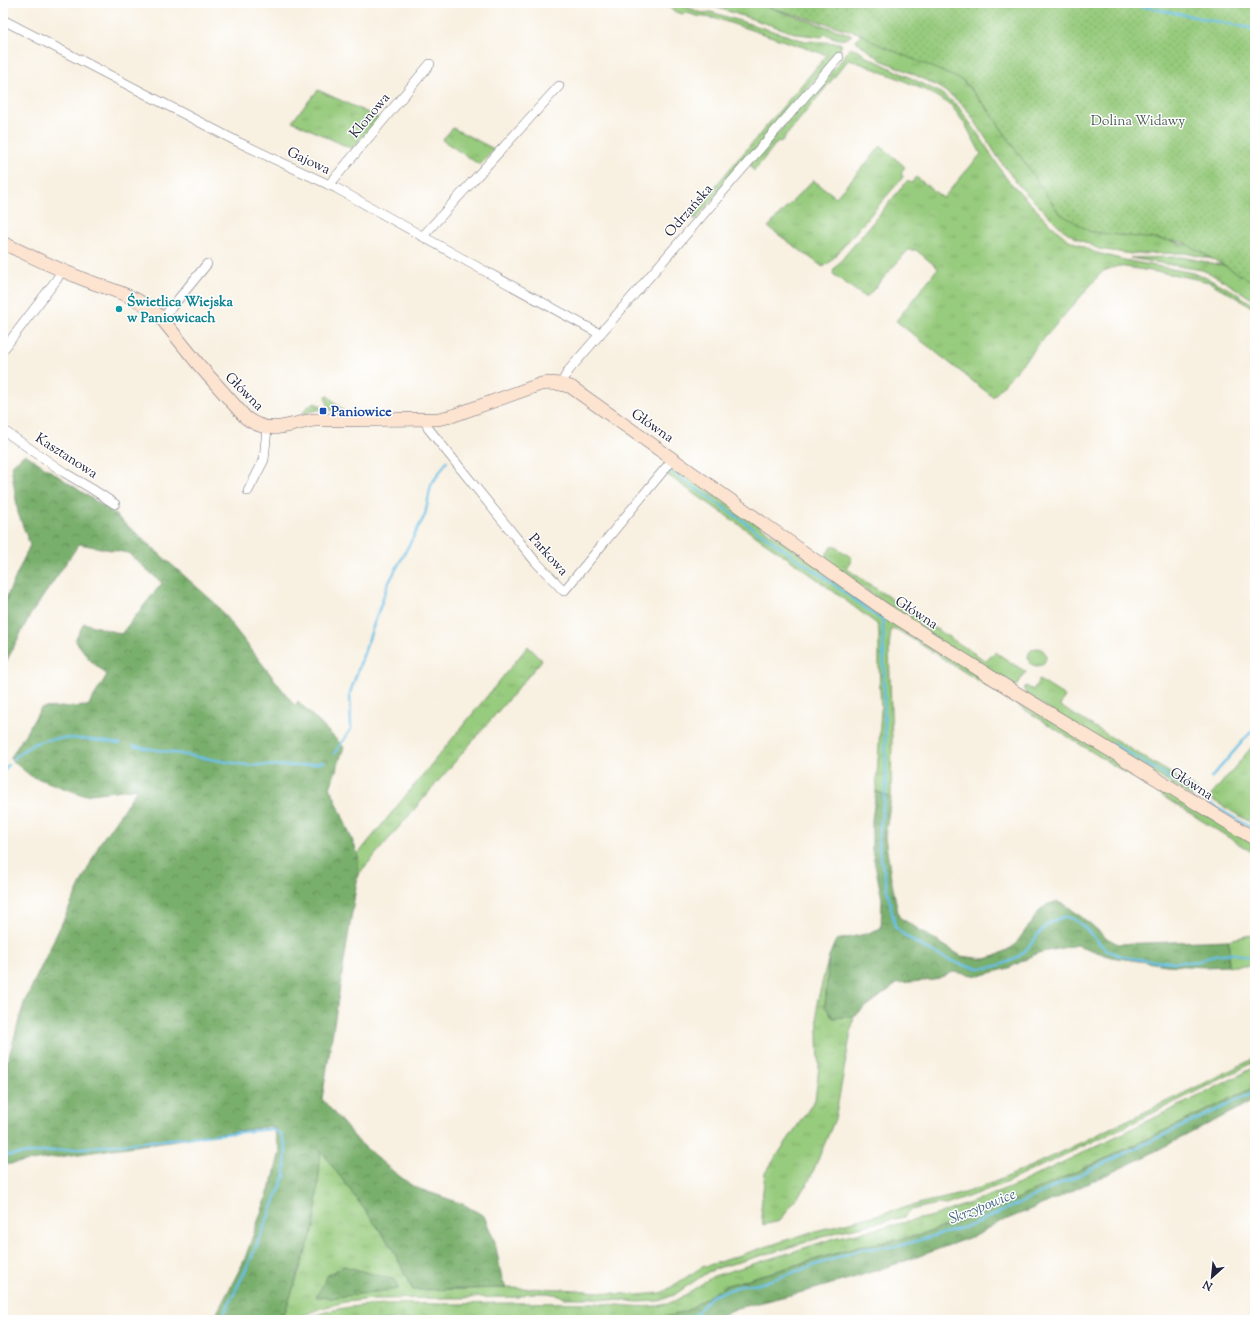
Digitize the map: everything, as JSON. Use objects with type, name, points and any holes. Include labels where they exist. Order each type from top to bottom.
[{"type":"street","name":"Gajowa","points":[[3,20],[238,142],[329,185],[600,334]]},
{"type":"street","name":"Odrzańska","points":[[561,384],[569,370],[839,57]]},
{"type":"street","name":"Klonowa","points":[[329,185],[430,64]]},
{"type":"street","points":[[423,236],[559,86]]},
{"type":"street","name":"Główna","points":[[3,243],[62,270],[141,302],[162,319],[199,366],[246,418],[267,428],[277,428],[299,422],[321,420],[425,420],[452,416],[541,384],[561,384],[580,392],[910,627],[1255,840]]},
{"type":"street","points":[[162,319],[207,264]]},
{"type":"street","points":[[3,350],[57,279],[62,270]]},
{"type":"street","name":"Parkowa","points":[[425,420],[428,428],[534,562],[564,591],[673,459]]},
{"type":"street","points":[[248,491],[264,460],[267,428]]},
{"type":"street","name":"Kasztanowa","points":[[3,430],[65,473],[115,504]]},
{"type":"green space","points":[[666,3],[677,3],[702,13],[711,12],[805,41],[840,43],[841,48],[696,219],[690,216],[827,55],[718,19],[687,13],[682,14],[673,11]]},
{"type":"green space","points":[[703,3],[755,3],[852,35],[846,39],[842,39],[825,34],[822,37],[798,34]]},
{"type":"green space","name":"Dolina Widawy","points":[[754,3],[1255,3],[1255,283],[1183,242],[1091,232],[1059,213],[988,109],[964,81],[873,42],[862,34]]},
{"type":"green space","points":[[864,30],[962,80],[992,115],[1027,164],[1171,241],[1186,245],[1194,242],[1235,264],[1185,253],[1132,254],[1099,249],[1074,237],[1062,229],[1020,187],[1001,162],[969,112],[960,103],[940,88],[881,60],[856,41]]},
{"type":"green space","points":[[854,48],[862,52],[865,57],[870,58],[939,92],[957,105],[980,137],[1006,178],[1051,225],[1067,239],[1094,252],[1124,260],[1198,274],[1233,291],[1255,306],[1255,310],[1243,301],[1209,282],[1177,275],[1118,266],[1103,271],[993,397],[896,321],[938,268],[916,250],[908,250],[866,298],[833,274],[834,269],[907,181],[912,183],[916,177],[943,198],[981,154],[965,124],[951,105],[929,92],[849,59],[781,142],[778,141],[754,171],[750,165],[844,57],[849,49]]},
{"type":"green space","points":[[318,90],[379,118],[352,149],[292,121]]},
{"type":"green space","points":[[453,128],[494,149],[480,165],[442,140]]},
{"type":"green space","points":[[881,146],[905,167],[901,172],[903,177],[830,262],[823,267],[768,227],[813,180],[836,197]]},
{"type":"green space","points":[[1182,257],[1235,268],[1255,277],[1255,301],[1223,280],[1202,270],[1130,258]]},
{"type":"green space","points":[[327,395],[344,411],[330,410],[325,397]]},
{"type":"green space","points":[[314,403],[322,406],[325,411],[318,409],[302,415],[306,408]]},
{"type":"green space","points":[[25,454],[112,512],[215,603],[295,706],[298,701],[344,747],[330,788],[358,854],[358,875],[322,1099],[359,1142],[390,1169],[414,1187],[463,1204],[484,1216],[495,1242],[502,1279],[506,1288],[413,1290],[390,1244],[321,1151],[314,1228],[285,1312],[268,1319],[269,1320],[215,1320],[218,1311],[244,1261],[274,1176],[280,1151],[272,1126],[3,1165],[3,1077],[24,1003],[100,843],[138,788],[83,795],[31,776],[10,759],[41,708],[88,706],[107,675],[90,660],[75,640],[84,623],[121,634],[162,583],[128,553],[79,544],[29,617],[3,668],[3,605],[30,545],[18,513],[11,466]]},
{"type":"green space","points":[[672,465],[865,599],[1255,843],[1255,854],[896,629],[891,629],[889,648],[892,741],[891,798],[876,791],[881,711],[879,632],[877,624],[802,568],[666,474]]},
{"type":"green space","points":[[833,545],[852,558],[847,569],[927,623],[986,661],[995,652],[1026,672],[1016,687],[924,632],[823,559]]},
{"type":"green space","points":[[528,646],[542,660],[358,875],[358,854]]},
{"type":"green space","points":[[1037,648],[1041,649],[1045,653],[1045,661],[1041,665],[1037,666],[1033,665],[1029,661],[1028,657],[1029,653],[1033,649]]},
{"type":"green space","points":[[1039,680],[1065,696],[1060,706],[1198,790],[1192,797],[1026,695],[1024,689],[1026,686],[1033,690]]},
{"type":"green space","points":[[1255,743],[1255,825],[1209,798]]},
{"type":"green space","points":[[876,791],[891,798],[885,837],[899,917],[961,956],[985,959],[996,956],[1014,946],[1041,909],[1048,904],[1056,902],[1066,905],[1105,937],[1118,944],[1228,940],[1230,949],[1227,966],[1205,967],[1167,965],[1111,957],[1077,945],[1038,953],[1009,968],[979,976],[953,972],[934,980],[898,983],[854,1016],[833,1018],[825,1006],[829,956],[836,940],[866,934],[881,928],[882,899],[872,850],[872,820]]},
{"type":"green space","points":[[1255,934],[1255,966],[1227,966],[1230,949],[1228,940]]},
{"type":"green space","points":[[829,956],[825,1006],[833,1018],[854,1016],[835,1119],[809,1181],[780,1221],[763,1225],[761,1209],[765,1173],[815,1100],[819,1067],[817,1003]]},
{"type":"green space","points":[[1255,1058],[1255,1062],[1145,1117],[1003,1184],[946,1205],[937,1204],[911,1210],[904,1217],[840,1231],[788,1248],[721,1267],[708,1272],[674,1295],[659,1301],[638,1302],[592,1298],[564,1298],[559,1295],[547,1293],[528,1293],[519,1297],[373,1299],[344,1302],[322,1308],[291,1320],[268,1320],[285,1312],[314,1228],[321,1150],[390,1244],[413,1290],[506,1288],[563,1289],[637,1295],[661,1293],[702,1267],[808,1233],[964,1193],[997,1181],[1183,1094]]},
{"type":"green space","points":[[1255,1067],[1255,1087],[1122,1151],[999,1207],[921,1235],[858,1247],[725,1286],[688,1310],[664,1318],[626,1320],[504,1316],[442,1320],[303,1320],[338,1309],[378,1304],[595,1303],[645,1307],[668,1304],[682,1297],[714,1276],[835,1238],[933,1216],[1012,1187],[1199,1096]]},
{"type":"green space","points":[[1255,1087],[1255,1100],[1140,1159],[1046,1203],[993,1225],[979,1234],[917,1257],[856,1277],[811,1290],[737,1308],[712,1320],[638,1320],[664,1318],[688,1310],[725,1286],[858,1247],[921,1235],[999,1207],[1122,1151]]},
{"type":"green space","points":[[344,1266],[395,1280],[398,1289],[331,1298],[316,1297],[328,1275]]},
{"type":"green space","points":[[504,1316],[626,1320],[442,1320]]},
{"type":"waterway","name":"Skrzypowice","points":[[1125,3],[1255,29]]},
{"type":"waterway","points":[[334,754],[351,729],[350,693],[388,584],[425,515],[431,485],[447,461]]},
{"type":"waterway","points":[[671,471],[828,580],[883,621],[886,785],[878,843],[895,927],[903,934],[948,960],[972,967],[987,968],[1004,963],[1020,955],[1049,923],[1066,917],[1078,922],[1110,952],[1124,957],[1144,960],[1187,962],[1199,961],[1219,954],[1237,954],[1255,960]]},
{"type":"waterway","points":[[1211,778],[1255,727]]},
{"type":"waterway","points":[[13,759],[33,744],[45,740],[66,738],[120,744]]},
{"type":"waterway","points":[[1112,743],[1194,793]]},
{"type":"waterway","points":[[134,746],[245,765],[300,766],[324,762]]},
{"type":"waterway","points":[[3,772],[8,765]]},
{"type":"waterway","points":[[1207,802],[1255,830]]},
{"type":"waterway","name":"Skrzypowice","points":[[690,1320],[712,1296],[742,1285],[762,1283],[863,1249],[899,1246],[973,1225],[1255,1092]]},
{"type":"waterway","points":[[3,1156],[271,1129],[281,1134],[286,1146],[285,1176],[250,1261],[221,1320]]},
{"type":"place","name":"Świetlica Wiejska w Paniowicach","points":[[119,309]]},
{"type":"place","name":"Paniowice","points":[[323,411]]}]
